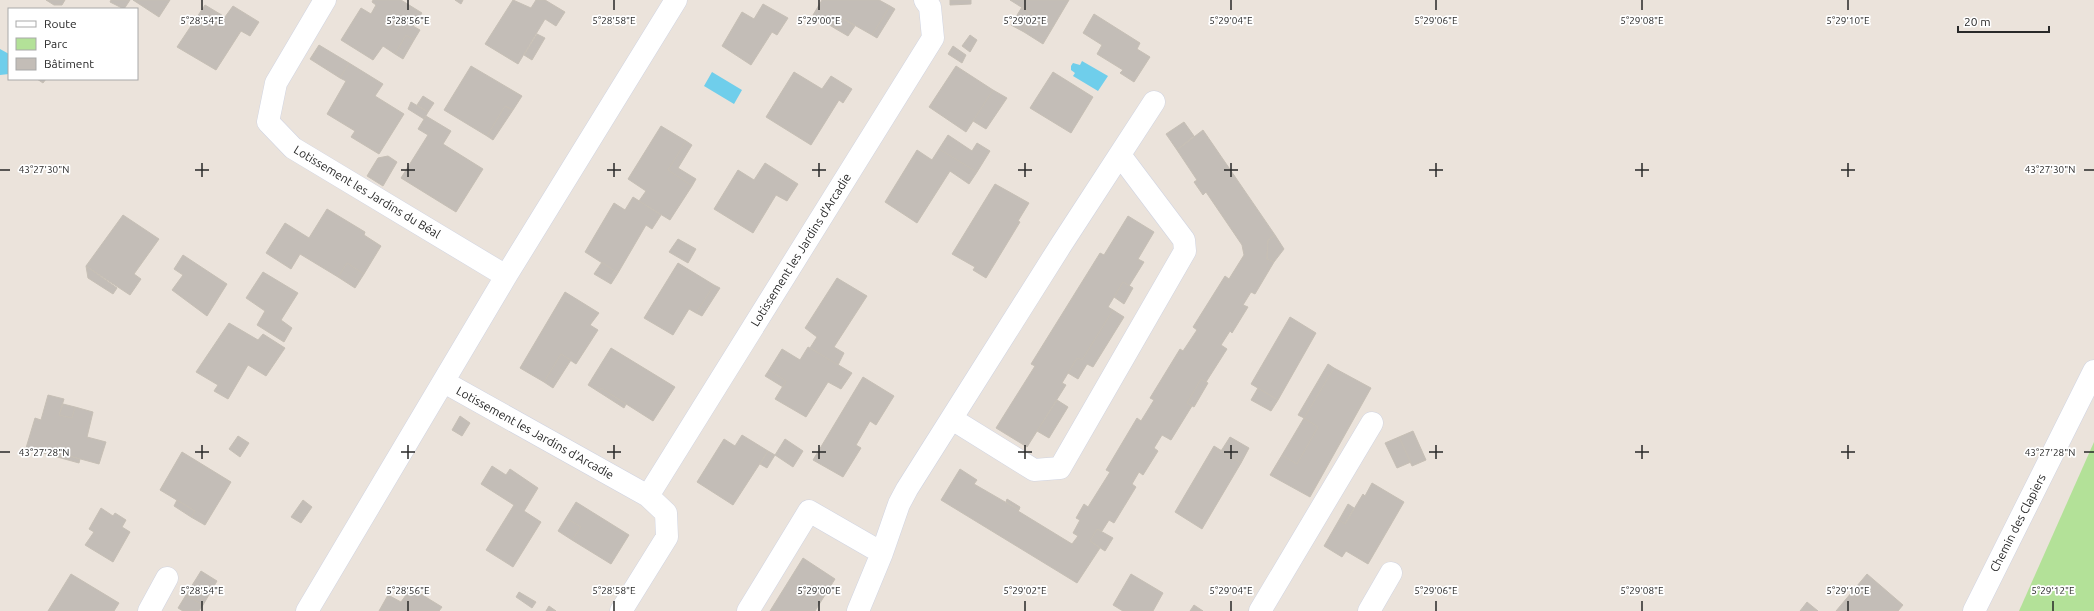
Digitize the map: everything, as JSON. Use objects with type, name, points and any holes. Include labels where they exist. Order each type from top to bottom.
[{"type":"street","name":"Lotissement les Jardins du Béal","points":[[325,0],[276,83],[268,122],[293,148],[506,276]]},
{"type":"street","points":[[307,611],[506,276],[676,0]]},
{"type":"street","name":"Lotissement les Jardins d'Arcadie","points":[[648,496],[933,38],[930,7],[925,0]]},
{"type":"street","points":[[858,611],[882,553],[899,504],[1154,102]]},
{"type":"street","points":[[952,419],[1034,470],[1060,468],[1185,251],[1184,240],[1120,155]]},
{"type":"street","name":"Chemin des Clapiers","points":[[1974,611],[2094,371]]},
{"type":"street","name":"Lotissement les Jardins d'Arcadie","points":[[444,382],[648,496],[666,513],[667,537],[621,611]]},
{"type":"street","points":[[1260,611],[1372,423]]},
{"type":"street","points":[[748,611],[809,511],[882,553]]},
{"type":"street","points":[[1369,611],[1391,573]]},
{"type":"street","points":[[149,611],[167,578]]},
{"type":"green space","points":[[2094,442],[2094,611],[2019,611]]},
{"type":"water","points":[[0,49],[8,53],[8,74],[0,75]]},
{"type":"water","points":[[1082,61],[1108,76],[1098,91],[1073,76],[1075,73],[1071,70],[1071,66],[1073,63],[1080,65]]},
{"type":"water","points":[[712,72],[742,90],[734,104],[704,86]]},
{"type":"building","points":[[46,0],[65,0],[62,5],[54,5]]},
{"type":"building","points":[[111,0],[130,0],[125,8],[110,2]]},
{"type":"building","points":[[133,0],[170,0],[159,17]]},
{"type":"building","points":[[373,0],[401,0],[422,13],[413,26],[420,30],[414,40],[406,35],[395,54],[383,46],[373,60],[341,40],[361,8],[371,14],[376,5],[372,2]]},
{"type":"building","points":[[455,0],[463,0],[461,4]]},
{"type":"building","points":[[513,0],[531,8],[536,0],[545,0],[565,12],[556,26],[545,19],[518,64],[485,44]]},
{"type":"building","points":[[822,0],[879,0],[890,6],[872,35],[842,18],[836,29],[813,15]]},
{"type":"building","points":[[950,0],[971,0],[971,4],[950,5]]},
{"type":"building","points":[[1010,0],[1069,0],[1043,44],[1024,32],[1034,15]]},
{"type":"building","points":[[763,4],[788,18],[777,35],[772,32],[751,65],[722,46],[742,12],[754,19]]},
{"type":"building","points":[[205,5],[225,17],[233,6],[259,22],[250,36],[241,31],[216,70],[177,47]]},
{"type":"building","points":[[890,6],[895,9],[877,38],[872,35]]},
{"type":"building","points":[[1022,7],[1034,15],[1024,32],[1011,25]]},
{"type":"building","points":[[1094,14],[1140,43],[1137,49],[1150,57],[1134,82],[1120,73],[1123,70],[1097,54],[1102,45],[1083,33]]},
{"type":"building","points":[[842,18],[855,26],[848,36],[836,29]]},
{"type":"building","points":[[537,34],[545,38],[532,60],[524,55]]},
{"type":"building","points":[[406,35],[414,40],[403,59],[395,54]]},
{"type":"building","points":[[970,35],[977,40],[970,52],[962,46]]},
{"type":"building","points":[[319,45],[349,63],[340,78],[310,59]]},
{"type":"building","points":[[953,46],[966,55],[962,63],[948,54]]},
{"type":"building","points":[[349,63],[383,84],[375,96],[404,114],[379,154],[351,137],[355,131],[327,114],[346,81],[340,78]]},
{"type":"building","points":[[471,66],[522,96],[513,110],[505,106],[487,136],[444,110]]},
{"type":"building","points":[[956,66],[993,90],[966,132],[929,107]]},
{"type":"building","points":[[794,72],[822,89],[831,76],[852,89],[843,103],[839,100],[811,145],[766,117]]},
{"type":"building","points":[[1053,72],[1093,97],[1071,133],[1030,108]]},
{"type":"building","points":[[38,80],[45,80],[43,83]]},
{"type":"building","points":[[993,90],[1007,98],[986,129],[973,121]]},
{"type":"building","points":[[423,96],[434,103],[428,112],[417,105]]},
{"type":"building","points":[[411,102],[428,112],[424,119],[408,109]]},
{"type":"building","points":[[505,106],[513,110],[493,140],[487,136]]},
{"type":"building","points":[[426,116],[451,131],[443,144],[483,169],[456,212],[401,178],[428,135],[418,129]]},
{"type":"building","points":[[1184,122],[1194,136],[1177,150],[1166,134]]},
{"type":"building","points":[[661,126],[686,141],[668,170],[692,186],[670,220],[639,201],[646,191],[628,179]]},
{"type":"building","points":[[1203,130],[1275,235],[1268,240],[1267,259],[1274,262],[1255,294],[1251,292],[1243,305],[1248,307],[1232,333],[1230,331],[1221,345],[1227,349],[1206,382],[1201,379],[1187,403],[1192,406],[1171,440],[1162,435],[1154,448],[1158,451],[1143,475],[1139,472],[1132,484],[1136,487],[1114,523],[1109,520],[1102,531],[1097,529],[1090,541],[1100,548],[1077,583],[941,500],[960,469],[977,480],[974,484],[1019,510],[1018,511],[1072,544],[1078,536],[1073,533],[1080,520],[1076,518],[1084,504],[1088,507],[1110,472],[1106,470],[1137,418],[1141,421],[1154,400],[1150,398],[1180,349],[1183,351],[1197,330],[1193,327],[1225,276],[1229,279],[1244,255],[1242,245],[1206,192],[1203,195],[1194,182],[1197,180],[1177,150]]},
{"type":"building","points":[[948,135],[972,151],[977,143],[990,151],[977,172],[939,149]]},
{"type":"building","points":[[686,141],[692,145],[678,168],[696,179],[692,186],[668,170]]},
{"type":"building","points":[[939,149],[977,172],[969,184],[950,171],[917,223],[885,202],[917,150],[932,160]]},
{"type":"building","points":[[388,156],[397,162],[383,186],[367,176],[378,158]]},
{"type":"building","points":[[765,163],[798,184],[787,201],[776,195],[753,233],[714,209],[738,170],[754,180]]},
{"type":"building","points":[[995,184],[1029,203],[1018,221],[1020,222],[986,278],[973,270],[975,267],[952,254]]},
{"type":"building","points":[[633,197],[661,215],[652,229],[646,225],[618,273],[585,252],[614,203],[625,210]]},
{"type":"building","points":[[327,209],[365,232],[364,235],[381,246],[364,274],[347,263],[338,277],[300,254],[291,269],[266,253],[285,223],[309,238]]},
{"type":"building","points":[[123,215],[159,239],[134,274],[141,279],[130,295],[86,266]]},
{"type":"building","points":[[1128,216],[1154,232],[1138,259],[1144,262],[1129,286],[1123,282],[1108,307],[1113,310],[1082,360],[1077,358],[1062,383],[1066,385],[1027,447],[996,428],[1035,366],[1031,364],[1100,253],[1104,255]]},
{"type":"building","points":[[1275,235],[1284,249],[1274,262],[1267,259],[1268,240]]},
{"type":"building","points":[[678,239],[696,249],[688,263],[669,252]]},
{"type":"building","points":[[183,255],[227,284],[207,316],[172,290],[183,275],[174,269]]},
{"type":"building","points":[[602,262],[618,273],[611,284],[594,274]]},
{"type":"building","points":[[347,263],[364,274],[355,288],[338,277]]},
{"type":"building","points":[[678,263],[714,285],[696,313],[689,309],[673,335],[644,318]]},
{"type":"building","points":[[86,266],[117,288],[113,294],[88,278]]},
{"type":"building","points":[[263,272],[298,293],[281,320],[292,328],[284,342],[257,325],[265,311],[246,298]]},
{"type":"building","points":[[837,278],[867,296],[834,347],[844,353],[838,365],[810,348],[817,337],[805,328]]},
{"type":"building","points":[[1123,282],[1133,288],[1124,304],[1114,297]]},
{"type":"building","points":[[714,285],[720,288],[702,316],[696,313]]},
{"type":"building","points":[[565,292],[599,313],[590,325],[598,330],[576,364],[561,354],[544,382],[520,368]]},
{"type":"building","points":[[1113,310],[1124,317],[1093,367],[1087,364],[1078,379],[1068,373],[1077,358],[1082,360]]},
{"type":"building","points":[[1290,317],[1316,333],[1278,400],[1251,384]]},
{"type":"building","points":[[229,323],[258,340],[263,334],[285,348],[266,376],[248,365],[228,399],[214,391],[218,385],[196,372]]},
{"type":"building","points":[[808,347],[852,373],[841,389],[828,382],[806,417],[775,399],[786,381],[769,370],[782,349],[800,360]]},
{"type":"building","points":[[611,348],[675,387],[653,421],[601,388],[599,392],[588,385]]},
{"type":"building","points":[[561,354],[571,360],[553,388],[544,382]]},
{"type":"building","points":[[1328,364],[1334,368],[1304,418],[1298,415]]},
{"type":"building","points":[[1334,368],[1371,388],[1310,497],[1270,475],[1282,455],[1297,464],[1318,427],[1304,418]]},
{"type":"building","points":[[769,370],[786,381],[783,387],[765,376]]},
{"type":"building","points":[[863,377],[894,396],[876,425],[870,421],[856,445],[861,448],[843,477],[813,460]]},
{"type":"building","points":[[1201,379],[1208,383],[1194,407],[1187,403]]},
{"type":"building","points":[[601,388],[626,404],[624,408],[599,392]]},
{"type":"building","points":[[1258,388],[1278,400],[1271,411],[1251,400]]},
{"type":"building","points":[[48,395],[64,399],[59,415],[72,418],[75,407],[93,412],[87,437],[106,442],[99,464],[44,449],[43,453],[26,448],[35,418],[41,420]]},
{"type":"building","points":[[1057,400],[1068,407],[1049,438],[1037,431]]},
{"type":"building","points":[[63,404],[75,407],[72,418],[59,415]]},
{"type":"building","points":[[460,416],[470,423],[462,436],[452,430]]},
{"type":"building","points":[[1304,418],[1318,427],[1297,464],[1282,455]]},
{"type":"building","points":[[1413,431],[1426,460],[1412,466],[1399,437]]},
{"type":"building","points":[[742,435],[768,451],[733,505],[697,482],[724,439],[735,446]]},
{"type":"building","points":[[238,436],[249,443],[240,457],[229,449]]},
{"type":"building","points":[[1230,437],[1249,448],[1241,463],[1221,451]]},
{"type":"building","points":[[1399,437],[1411,462],[1397,468],[1385,443]]},
{"type":"building","points":[[785,439],[803,451],[793,467],[775,455]]},
{"type":"building","points":[[1214,446],[1241,463],[1202,529],[1175,512]]},
{"type":"building","points":[[44,449],[80,459],[79,463],[43,453]]},
{"type":"building","points":[[768,451],[775,455],[767,468],[760,464]]},
{"type":"building","points":[[182,452],[231,482],[205,525],[191,517],[195,511],[160,490]]},
{"type":"building","points":[[492,466],[506,475],[510,469],[538,488],[524,511],[541,522],[513,567],[486,550],[514,505],[481,484]]},
{"type":"building","points":[[1372,483],[1404,502],[1368,564],[1346,551],[1342,557],[1324,546],[1339,520],[1345,524],[1363,494],[1365,496]]},
{"type":"building","points":[[1007,499],[1020,507],[1019,510],[1006,502]]},
{"type":"building","points":[[177,500],[195,511],[191,517],[174,506]]},
{"type":"building","points":[[303,500],[312,507],[301,523],[291,517]]},
{"type":"building","points":[[576,502],[629,535],[611,564],[572,540],[581,527],[566,518]]},
{"type":"building","points":[[1348,504],[1354,508],[1345,524],[1339,520]]},
{"type":"building","points":[[101,508],[113,516],[115,513],[126,520],[122,527],[130,532],[113,562],[85,545],[94,532],[89,529]]},
{"type":"building","points":[[566,518],[581,527],[572,540],[558,531]]},
{"type":"building","points":[[1097,529],[1113,538],[1105,551],[1090,541]]},
{"type":"building","points":[[803,558],[835,579],[815,611],[770,611]]},
{"type":"building","points":[[201,571],[217,581],[203,605],[186,595]]},
{"type":"building","points":[[71,574],[119,603],[114,611],[48,611]]},
{"type":"building","points":[[1131,574],[1163,593],[1153,611],[1123,611],[1113,605]]},
{"type":"building","points":[[1867,574],[1903,605],[1898,611],[1836,611]]},
{"type":"building","points":[[411,588],[442,607],[439,611],[379,611],[388,595],[401,602]]},
{"type":"building","points":[[519,592],[536,602],[532,608],[516,597]]},
{"type":"building","points":[[186,595],[203,605],[199,611],[183,611],[178,608]]},
{"type":"building","points":[[1807,602],[1818,611],[1800,611]]},
{"type":"building","points":[[1194,605],[1203,611],[1190,611]]},
{"type":"building","points":[[549,606],[556,611],[546,611]]}]
